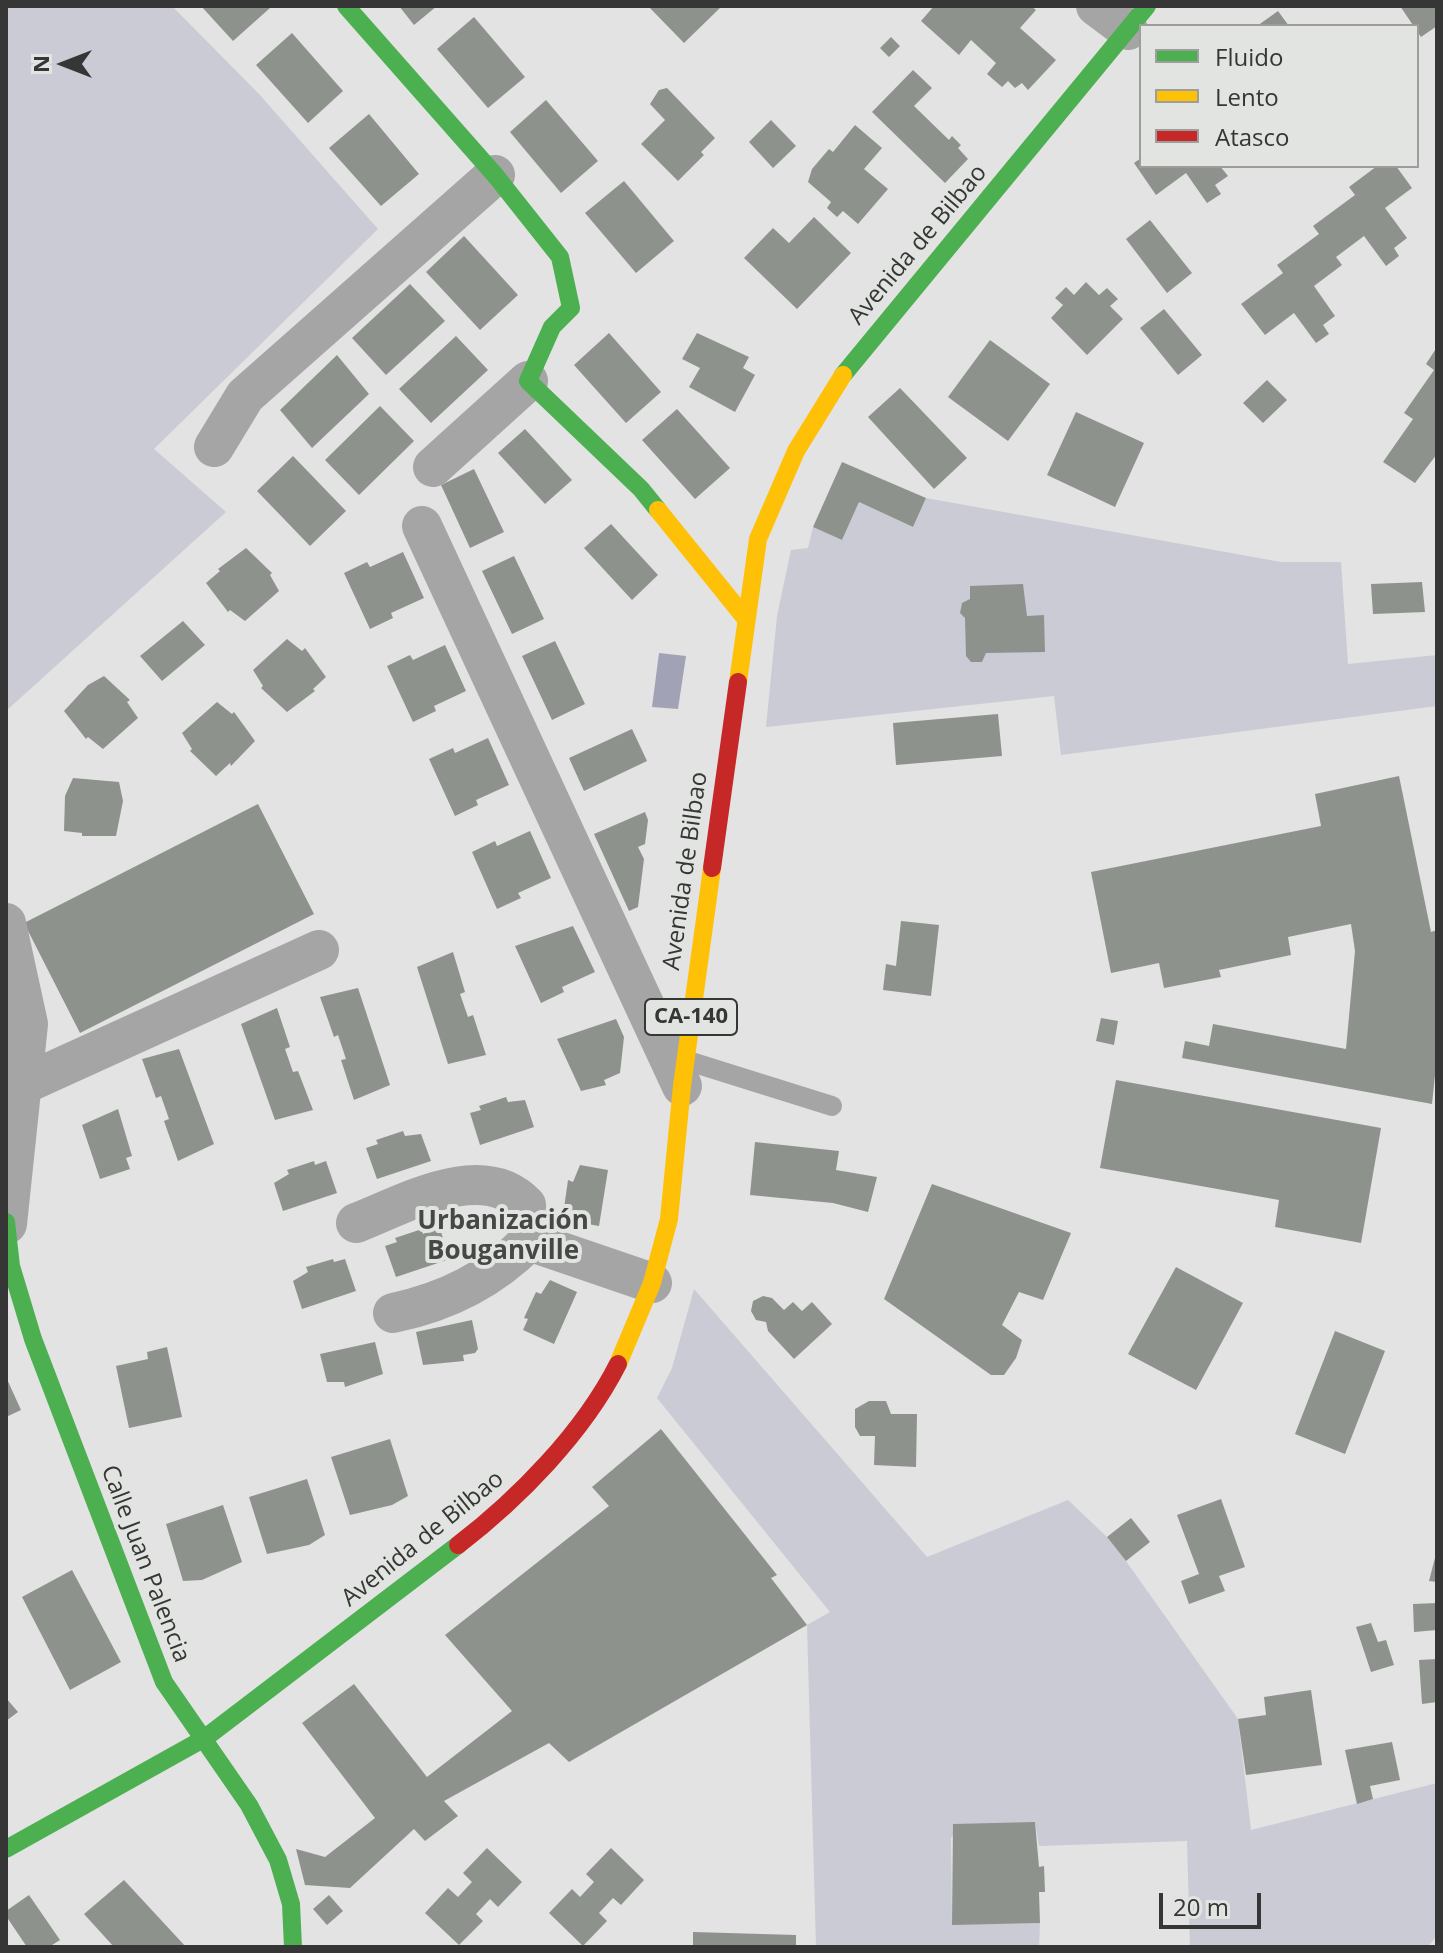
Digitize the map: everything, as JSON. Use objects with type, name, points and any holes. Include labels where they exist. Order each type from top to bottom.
[{"type":"main road","points":[[346,6],[495,175],[560,257],[571,308],[552,327],[528,381],[641,489],[746,619]]},
{"type":"main road","name":"Avenida de Bilbao","points":[[6,1849],[205,1738],[505,1509],[560,1449],[616,1368],[652,1283],[669,1219],[684,1073],[746,619],[758,539],[775,495],[814,418],[888,316],[1138,18]]},
{"type":"main road","name":"Calle Juan Palencia","points":[[7,1223],[11,1266],[33,1339],[164,1682],[205,1738],[259,1822],[278,1860],[291,1904],[293,1947]]},
{"type":"street","points":[[1096,6],[1138,18]]},
{"type":"street","points":[[214,447],[245,396],[495,175]]},
{"type":"street","points":[[433,467],[528,381]]},
{"type":"street","points":[[422,526],[684,1073]]},
{"type":"street","points":[[6,923],[28,1024],[7,1223]]},
{"type":"street","points":[[22,1085],[319,950]]},
{"type":"street","points":[[356,1223],[445,1190],[480,1184],[502,1188],[526,1205],[529,1241],[506,1264],[463,1291],[438,1302],[393,1313]]},
{"type":"street","points":[[529,1241],[652,1283]]},
{"type":"lane","points":[[684,1073],[832,1106]]},
{"type":"shaded area","points":[[6,6],[172,6],[259,94],[378,229],[154,449],[226,512],[6,711]]},
{"type":"shaded area","points":[[926,498],[1281,562],[1341,562],[1348,664],[1437,655],[1437,706],[1061,755],[1054,696],[766,727],[777,616],[791,550],[808,548],[813,527],[842,540],[859,502],[913,527]]},
{"type":"shaded area","points":[[694,1289],[927,1557],[1068,1500],[1107,1537],[1238,1719],[1251,1830],[1437,1783],[1437,1935],[1428,1947],[1190,1947],[1187,1841],[1039,1846],[1035,1822],[951,1837],[952,1924],[1040,1923],[1039,1947],[816,1947],[807,1625],[830,1612],[657,1398],[672,1368]]},
{"type":"water","points":[[659,653],[686,656],[678,709],[652,707]]},
{"type":"building","points":[[201,6],[268,6],[270,8],[233,41]]},
{"type":"building","points":[[399,6],[437,6],[414,25]]},
{"type":"building","points":[[648,6],[722,6],[684,43]]},
{"type":"building","points":[[934,6],[1031,6],[1036,10],[1020,28],[1056,60],[1028,90],[1022,83],[1015,88],[1008,81],[1002,87],[987,74],[996,63],[971,40],[959,55],[921,21]]},
{"type":"building","points":[[1400,6],[1437,6],[1437,26],[1421,37],[1419,24],[1412,24]]},
{"type":"building","points":[[1278,11],[1288,24],[1260,24]]},
{"type":"building","points":[[474,17],[525,77],[488,108],[437,49]]},
{"type":"building","points":[[292,33],[343,91],[308,123],[256,65]]},
{"type":"building","points":[[891,37],[900,46],[889,57],[880,48]]},
{"type":"building","points":[[913,70],[932,88],[914,106],[949,140],[952,136],[968,159],[945,183],[872,112]]},
{"type":"building","points":[[667,88],[715,138],[701,152],[704,155],[678,181],[641,144],[665,120],[650,104],[659,90]]},
{"type":"building","points":[[546,100],[598,161],[561,193],[510,132]]},
{"type":"building","points":[[369,114],[419,174],[381,206],[329,148]]},
{"type":"building","points":[[771,120],[796,146],[773,168],[749,142]]},
{"type":"building","points":[[855,125],[882,148],[864,169],[888,189],[858,224],[843,211],[837,217],[827,208],[831,202],[808,182],[812,169],[829,149],[833,152]]},
{"type":"building","points":[[1139,159],[1139,168],[1222,168],[1228,176],[1215,185],[1221,194],[1207,203],[1186,173],[1156,195],[1134,163]]},
{"type":"building","points":[[1374,168],[1397,168],[1412,188],[1385,208],[1407,238],[1394,248],[1399,256],[1386,266],[1364,236],[1336,257],[1342,265],[1314,286],[1335,316],[1323,325],[1329,334],[1316,343],[1294,313],[1265,335],[1241,304],[1283,273],[1277,265],[1319,234],[1313,226],[1355,195],[1349,187]]},
{"type":"building","points":[[624,181],[674,241],[636,273],[585,213]]},
{"type":"building","points":[[814,217],[851,253],[797,309],[744,258],[773,228],[789,243]]},
{"type":"building","points":[[1150,220],[1192,273],[1167,293],[1126,239]]},
{"type":"building","points":[[464,236],[518,295],[480,330],[426,272]]},
{"type":"building","points":[[1086,282],[1099,295],[1107,288],[1118,299],[1110,306],[1123,319],[1087,355],[1051,318],[1063,305],[1055,298],[1066,287],[1074,295]]},
{"type":"building","points":[[410,284],[445,321],[386,375],[352,338]]},
{"type":"building","points":[[1164,309],[1202,355],[1178,375],[1140,328]]},
{"type":"building","points":[[609,333],[661,392],[626,423],[574,365]]},
{"type":"building","points":[[697,333],[749,357],[743,368],[755,375],[735,412],[689,387],[700,368],[682,359]]},
{"type":"building","points":[[456,336],[488,370],[431,423],[399,389]]},
{"type":"building","points":[[990,340],[1050,384],[1008,441],[948,397]]},
{"type":"building","points":[[1437,347],[1437,454],[1415,483],[1383,462],[1413,419],[1404,413],[1434,370],[1426,364]]},
{"type":"building","points":[[337,355],[369,394],[312,448],[280,410]]},
{"type":"building","points":[[1267,380],[1287,400],[1263,423],[1243,403]]},
{"type":"building","points":[[900,388],[967,458],[934,489],[868,417]]},
{"type":"building","points":[[380,406],[414,441],[359,495],[325,460]]},
{"type":"building","points":[[677,409],[730,468],[695,499],[642,440]]},
{"type":"building","points":[[1076,412],[1144,443],[1115,507],[1047,475]]},
{"type":"building","points":[[525,429],[572,480],[545,504],[498,453]]},
{"type":"building","points":[[293,456],[346,511],[310,546],[257,491]]},
{"type":"building","points":[[842,462],[926,498],[913,527],[859,502],[842,540],[813,527]]},
{"type":"building","points":[[474,469],[504,532],[470,548],[441,485]]},
{"type":"building","points":[[611,524],[658,575],[632,600],[584,548]]},
{"type":"building","points":[[246,548],[272,573],[270,575],[279,591],[245,621],[230,610],[228,612],[206,583],[220,571],[218,569]]},
{"type":"building","points":[[403,552],[424,598],[391,613],[393,618],[370,629],[344,573],[367,562],[370,567]]},
{"type":"building","points":[[514,556],[544,619],[512,634],[482,571]]},
{"type":"building","points":[[1422,582],[1425,612],[1373,614],[1371,584]]},
{"type":"building","points":[[1023,584],[1027,616],[1044,615],[1045,652],[986,653],[982,662],[971,662],[966,656],[965,618],[960,613],[962,603],[970,599],[970,586]]},
{"type":"building","points":[[183,621],[205,645],[162,681],[140,656]]},
{"type":"building","points":[[287,639],[302,651],[305,648],[326,677],[313,689],[315,691],[287,712],[261,688],[263,686],[253,670]]},
{"type":"building","points":[[555,641],[585,704],[552,720],[522,656]]},
{"type":"building","points":[[445,645],[466,691],[434,706],[436,711],[413,722],[387,666],[410,655],[413,660]]},
{"type":"building","points":[[104,676],[130,700],[127,702],[138,718],[103,749],[88,737],[86,739],[64,711],[88,685]]},
{"type":"building","points":[[217,702],[232,714],[234,712],[255,741],[231,766],[230,763],[216,776],[190,751],[192,749],[182,733]]},
{"type":"building","points":[[998,714],[1002,756],[896,765],[893,723]]},
{"type":"building","points":[[632,729],[647,761],[584,791],[569,758]]},
{"type":"building","points":[[488,738],[509,785],[476,800],[478,805],[455,816],[429,759],[453,748],[455,753]]},
{"type":"building","points":[[1399,776],[1431,932],[1437,930],[1437,1056],[1432,1104],[1182,1058],[1185,1041],[1209,1046],[1213,1024],[1346,1049],[1355,951],[1351,924],[1288,937],[1291,955],[1219,970],[1221,977],[1164,988],[1159,963],[1111,973],[1091,872],[1321,826],[1315,794]]},
{"type":"building","points":[[73,778],[119,782],[123,801],[116,836],[82,836],[82,833],[64,831],[65,796]]},
{"type":"building","points":[[258,804],[314,914],[80,1033],[24,923]]},
{"type":"building","points":[[645,812],[648,820],[645,844],[638,847],[644,859],[638,907],[629,911],[594,834]]},
{"type":"building","points":[[530,831],[551,878],[518,893],[521,898],[497,909],[472,852],[495,841],[497,846]]},
{"type":"building","points":[[901,921],[939,925],[931,996],[883,990],[886,964],[896,966]]},
{"type":"building","points":[[573,926],[595,972],[562,987],[564,992],[541,1003],[515,946]]},
{"type":"building","points":[[453,952],[465,992],[460,994],[468,1017],[473,1015],[486,1055],[448,1064],[417,967]]},
{"type":"building","points":[[358,988],[390,1085],[354,1100],[341,1060],[346,1059],[338,1035],[334,1037],[320,997]]},
{"type":"building","points":[[277,1008],[290,1047],[285,1049],[293,1072],[298,1071],[313,1110],[275,1120],[241,1024]]},
{"type":"building","points":[[1101,1018],[1118,1021],[1114,1045],[1096,1041]]},
{"type":"building","points":[[616,1019],[624,1037],[620,1073],[604,1080],[606,1085],[581,1091],[557,1039]]},
{"type":"building","points":[[179,1049],[214,1144],[178,1161],[164,1121],[169,1119],[161,1096],[156,1098],[142,1059]]},
{"type":"building","points":[[1116,1080],[1381,1128],[1361,1243],[1275,1227],[1279,1200],[1100,1168]]},
{"type":"building","points":[[506,1097],[508,1102],[525,1100],[534,1127],[480,1145],[470,1113],[481,1110],[479,1106]]},
{"type":"building","points":[[118,1109],[132,1156],[126,1158],[130,1169],[100,1179],[82,1125]]},
{"type":"building","points":[[403,1131],[405,1136],[421,1134],[431,1161],[377,1179],[366,1148],[378,1144],[376,1140]]},
{"type":"building","points":[[755,1142],[839,1151],[836,1170],[877,1177],[868,1212],[833,1203],[750,1195]]},
{"type":"building","points":[[314,1161],[315,1165],[326,1161],[337,1193],[283,1211],[274,1183],[289,1174],[287,1170]]},
{"type":"building","points":[[580,1165],[608,1170],[599,1226],[566,1220],[568,1209],[564,1208],[568,1180],[573,1182]]},
{"type":"building","points":[[932,1184],[1071,1233],[1043,1300],[1019,1292],[1002,1325],[1022,1340],[1016,1358],[1004,1375],[991,1375],[884,1299]]},
{"type":"building","points":[[422,1229],[423,1234],[435,1229],[437,1233],[441,1232],[450,1259],[396,1277],[385,1246],[397,1242],[395,1238]]},
{"type":"building","points":[[333,1259],[334,1262],[345,1259],[356,1291],[302,1309],[293,1281],[308,1272],[306,1267]]},
{"type":"building","points":[[1176,1267],[1243,1303],[1196,1390],[1128,1354]]},
{"type":"building","points":[[550,1280],[577,1292],[554,1344],[523,1330],[528,1319],[524,1318],[536,1292],[541,1294]]},
{"type":"building","points":[[763,1296],[772,1298],[784,1310],[793,1302],[802,1311],[812,1302],[832,1324],[794,1359],[768,1331],[766,1322],[756,1320],[751,1311],[753,1301]]},
{"type":"building","points":[[472,1320],[478,1349],[475,1353],[463,1355],[464,1361],[423,1365],[416,1332]]},
{"type":"building","points":[[1335,1331],[1385,1351],[1345,1454],[1295,1434]]},
{"type":"building","points":[[375,1342],[383,1374],[345,1387],[344,1382],[327,1382],[320,1354]]},
{"type":"building","points":[[167,1347],[182,1417],[129,1428],[116,1366],[148,1359],[147,1352]]},
{"type":"building","points":[[6,1377],[21,1410],[6,1417]]},
{"type":"building","points":[[869,1401],[886,1401],[891,1414],[917,1414],[916,1467],[874,1465],[875,1436],[860,1436],[855,1427],[855,1409]]},
{"type":"building","points":[[661,1429],[777,1575],[771,1578],[807,1625],[569,1762],[549,1743],[444,1801],[458,1816],[425,1841],[414,1829],[350,1888],[305,1885],[296,1849],[325,1857],[375,1818],[302,1723],[354,1684],[427,1777],[512,1711],[445,1635],[609,1506],[592,1487]]},
{"type":"building","points":[[390,1439],[408,1496],[392,1505],[350,1515],[331,1457]]},
{"type":"building","points":[[307,1479],[325,1535],[309,1545],[267,1554],[249,1497]]},
{"type":"building","points":[[1221,1499],[1245,1567],[1219,1576],[1225,1591],[1189,1604],[1181,1581],[1199,1574],[1177,1515]]},
{"type":"building","points":[[223,1505],[242,1562],[202,1580],[183,1581],[166,1524]]},
{"type":"building","points":[[1131,1518],[1150,1542],[1126,1561],[1107,1537]]},
{"type":"building","points":[[1437,1550],[1437,1582],[1429,1581]]},
{"type":"building","points":[[72,1570],[121,1662],[70,1690],[22,1597]]},
{"type":"building","points":[[1437,1603],[1437,1630],[1414,1632],[1413,1604]]},
{"type":"building","points":[[1371,1623],[1378,1642],[1386,1640],[1394,1665],[1371,1672],[1356,1627]]},
{"type":"building","points":[[1437,1659],[1437,1702],[1422,1704],[1419,1660]]},
{"type":"building","points":[[1311,1690],[1322,1765],[1246,1775],[1238,1719],[1266,1715],[1264,1697]]},
{"type":"building","points":[[6,1698],[18,1712],[6,1721]]},
{"type":"building","points":[[1392,1742],[1400,1780],[1370,1786],[1373,1799],[1357,1804],[1345,1750]]},
{"type":"building","points":[[1035,1822],[1039,1867],[1044,1866],[1045,1892],[1039,1892],[1040,1923],[952,1925],[953,1824]]},
{"type":"building","points":[[487,1848],[522,1882],[498,1907],[490,1899],[476,1914],[483,1921],[459,1945],[425,1913],[448,1888],[458,1897],[472,1882],[463,1873]]},
{"type":"building","points":[[611,1848],[644,1880],[621,1905],[613,1898],[599,1913],[607,1921],[583,1946],[549,1913],[572,1889],[580,1897],[594,1882],[586,1874]]},
{"type":"building","points":[[124,1880],[186,1947],[114,1947],[84,1914]]},
{"type":"building","points":[[29,1895],[60,1940],[49,1947],[27,1947],[6,1916],[6,1911]]},
{"type":"building","points":[[329,1895],[343,1911],[327,1925],[313,1909]]},
{"type":"building","points":[[693,1932],[796,1935],[796,1947],[693,1947]]},
{"type":"traffic: fast","points":[[346,6],[495,175],[560,257],[571,308],[552,327],[528,381],[641,489],[658,510]]},
{"type":"traffic: fast","points":[[843,375],[1147,6]]},
{"type":"traffic: fast","points":[[6,1222],[11,1266],[33,1339],[164,1682],[249,1805],[278,1860],[291,1904],[293,1947]]},
{"type":"traffic: fast","points":[[6,1849],[205,1738],[458,1545]]},
{"type":"traffic: slow","points":[[738,682],[758,539],[796,451],[843,375]]},
{"type":"traffic: slow","points":[[658,510],[746,619]]},
{"type":"traffic: slow","points":[[618,1364],[652,1283],[669,1219],[682,1086],[712,868]]},
{"type":"traffic: jam","points":[[712,868],[738,682]]},
{"type":"traffic: jam","points":[[458,1545],[526,1486],[547,1463],[587,1415],[618,1364]]},
{"type":"district","name":"Urbanización Bouganville","points":[[503,1237]]}]
